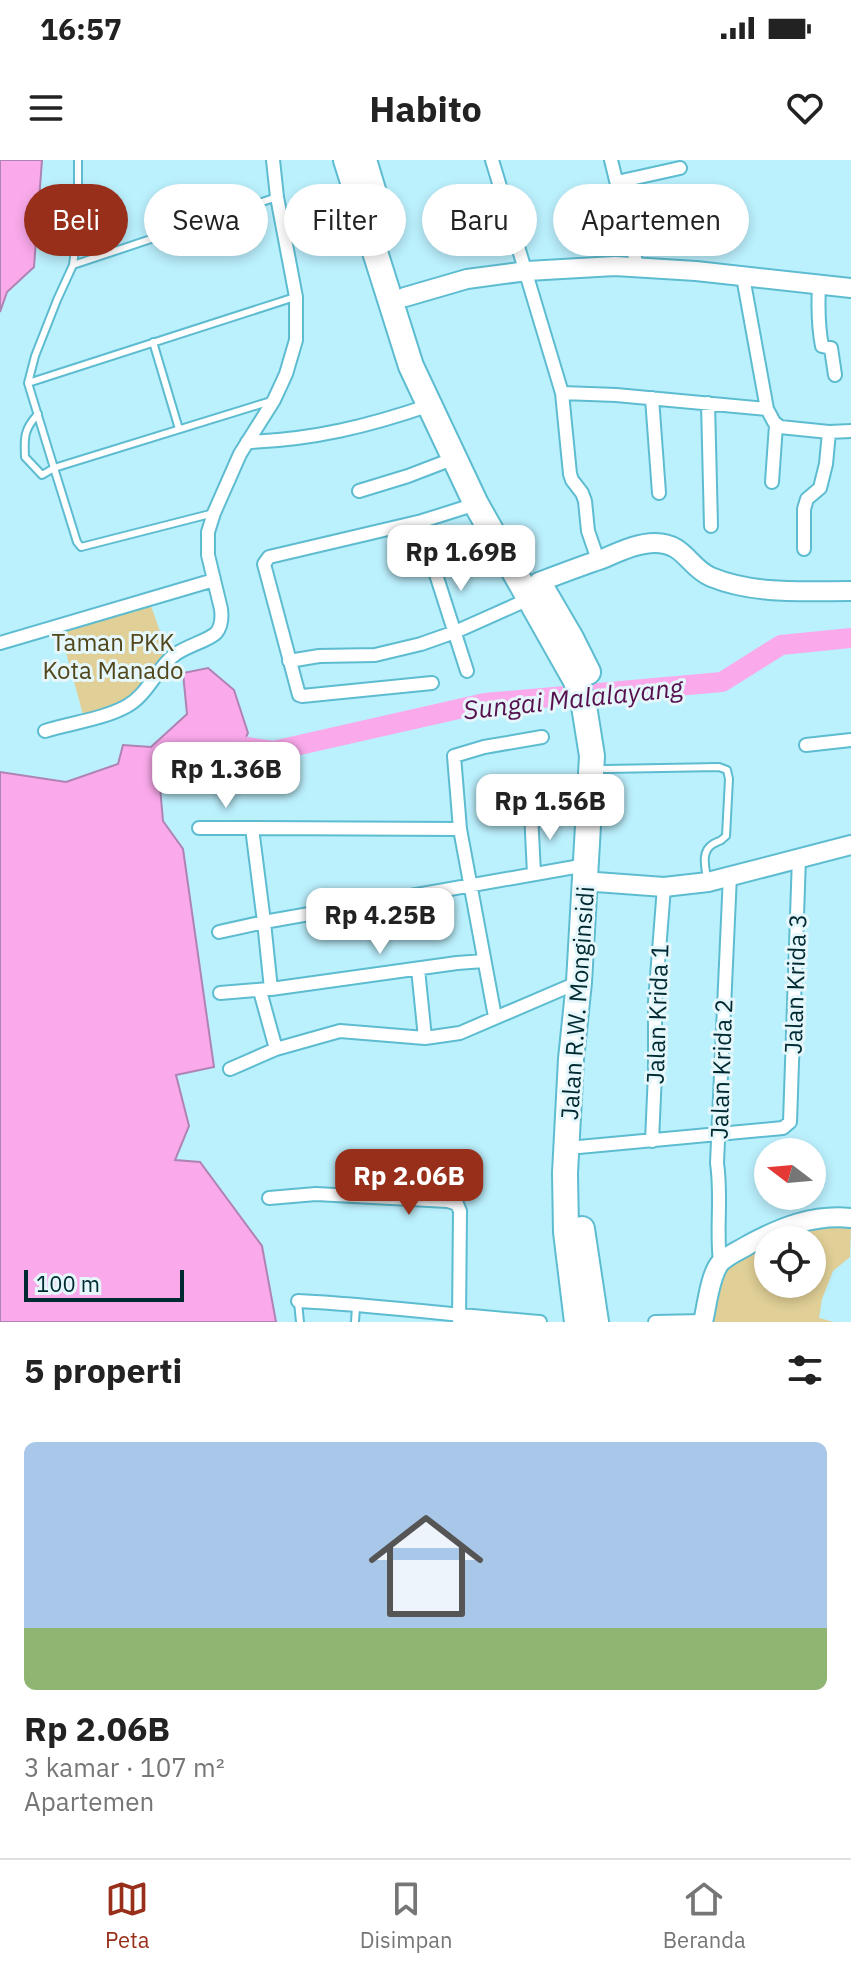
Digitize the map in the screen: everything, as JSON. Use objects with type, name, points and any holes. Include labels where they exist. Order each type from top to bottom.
[{"type":"highway","name":"Jalan R.W. Monginsidi","points":[[346,160],[411,366],[534,591]]},
{"type":"highway","name":"Jalan R.W. Monginsidi","points":[[364,160],[405,297],[476,504],[505,552],[571,638],[592,705],[604,730],[605,769],[571,1059],[577,1322]]},
{"type":"highway","name":"Jalan R.W. Monginsidi","points":[[572,1183],[579,1147],[591,873],[592,705]]},
{"type":"highway","name":"Jalan R.W. Monginsidi","points":[[574,1231],[596,1322]]},
{"type":"street","points":[[45,731],[128,705],[177,652],[215,634],[220,627],[222,617],[208,555],[208,532],[240,454],[274,400],[296,340],[296,297],[273,160]]},
{"type":"street","points":[[492,160],[562,393],[570,474],[585,501],[588,531],[598,560]]},
{"type":"street","points":[[611,160],[637,266]]},
{"type":"street","points":[[617,182],[680,168]]},
{"type":"street","points":[[405,297],[467,279],[527,271],[637,266],[851,288]]},
{"type":"street","points":[[743,277],[767,409],[776,425],[772,482]]},
{"type":"street","points":[[819,285],[820,337],[822,346],[831,348],[835,375]]},
{"type":"street","points":[[562,393],[767,409]]},
{"type":"street","points":[[652,398],[659,493]]},
{"type":"street","points":[[708,403],[711,526]]},
{"type":"street","points":[[247,442],[325,435],[380,422],[430,405]]},
{"type":"street","points":[[776,425],[829,432],[851,431]]},
{"type":"street","points":[[804,549],[804,509],[807,499],[820,488],[829,432]]},
{"type":"street","points":[[359,491],[408,476],[467,471]]},
{"type":"street","points":[[432,683],[299,695],[264,567],[269,557],[422,521],[476,504]]},
{"type":"street","points":[[422,521],[467,671]]},
{"type":"street","points":[[289,661],[319,656],[375,655],[421,644],[455,632],[598,560],[634,546],[649,544],[667,544],[681,550],[703,573],[747,588],[851,591]]},
{"type":"street","points":[[0,643],[214,580]]},
{"type":"street","points":[[495,1017],[460,829],[454,756],[484,747],[542,737]]},
{"type":"street","points":[[806,745],[851,740]]},
{"type":"street","points":[[531,812],[534,874]]},
{"type":"street","points":[[199,828],[460,829]]},
{"type":"street","points":[[252,828],[264,922],[266,990],[276,1049]]},
{"type":"street","points":[[219,932],[534,874],[591,873],[664,887],[708,882],[851,845]]},
{"type":"street","name":"Jalan Krida 3","points":[[718,1134],[783,1128],[790,1122],[799,857]]},
{"type":"street","name":"Jalan Krida 2","points":[[720,1262],[717,1238],[721,1207],[718,1134],[730,875]]},
{"type":"street","name":"Jalan Krida 1","points":[[652,1141],[655,1002],[664,887]]},
{"type":"street","points":[[220,993],[266,990],[484,961]]},
{"type":"street","points":[[418,969],[425,1038]]},
{"type":"street","points":[[230,1069],[276,1049],[340,1031],[425,1038],[460,1033],[579,982]]},
{"type":"street","points":[[579,1147],[718,1134]]},
{"type":"street","points":[[269,1198],[316,1194],[457,1204],[460,1211],[459,1319]]},
{"type":"street","points":[[655,1322],[703,1322],[710,1287],[720,1262],[773,1231],[804,1221],[850,1213]]},
{"type":"street","points":[[298,1301],[356,1304],[459,1319],[540,1322]]},
{"type":"lane","points":[[78,160],[78,227],[73,265],[35,356],[28,383],[77,542],[81,547],[214,513]]},
{"type":"lane","points":[[73,265],[277,197]]},
{"type":"lane","points":[[28,383],[296,297]]},
{"type":"lane","points":[[153,342],[179,429]]},
{"type":"lane","points":[[38,414],[27,426],[25,457],[42,475],[54,468],[274,400]]},
{"type":"lane","points":[[605,769],[719,767],[727,770],[726,836],[707,848],[705,862],[708,882]]},
{"type":"lane","points":[[298,1301],[300,1322]]},
{"type":"lane","points":[[355,1322],[356,1304]]},
{"type":"green space","name":"Taman PKK Kota Manado","points":[[149,600],[169,658],[127,704],[84,718],[59,627]]},
{"type":"green space","points":[[851,1224],[850,1257],[833,1271],[826,1289],[826,1226],[809,1226]]},
{"type":"green space","points":[[754,1249],[754,1298],[822,1298],[819,1318],[834,1322],[706,1322],[721,1266]]},
{"type":"shaded area","points":[[0,160],[42,160],[40,184],[24,184],[24,256],[35,256],[34,267],[7,292],[0,312]]},
{"type":"shaded area","points":[[208,668],[234,690],[248,733],[235,760],[213,751],[160,787],[163,821],[183,849],[214,1067],[176,1075],[189,1126],[175,1160],[200,1162],[262,1246],[276,1322],[0,1322],[0,772],[66,782],[118,764],[123,745],[151,747],[187,714],[183,673]]},
{"type":"waterway","name":"Sungai Malalayang","points":[[241,746],[273,751],[485,703],[722,682],[781,645],[851,638]]}]
